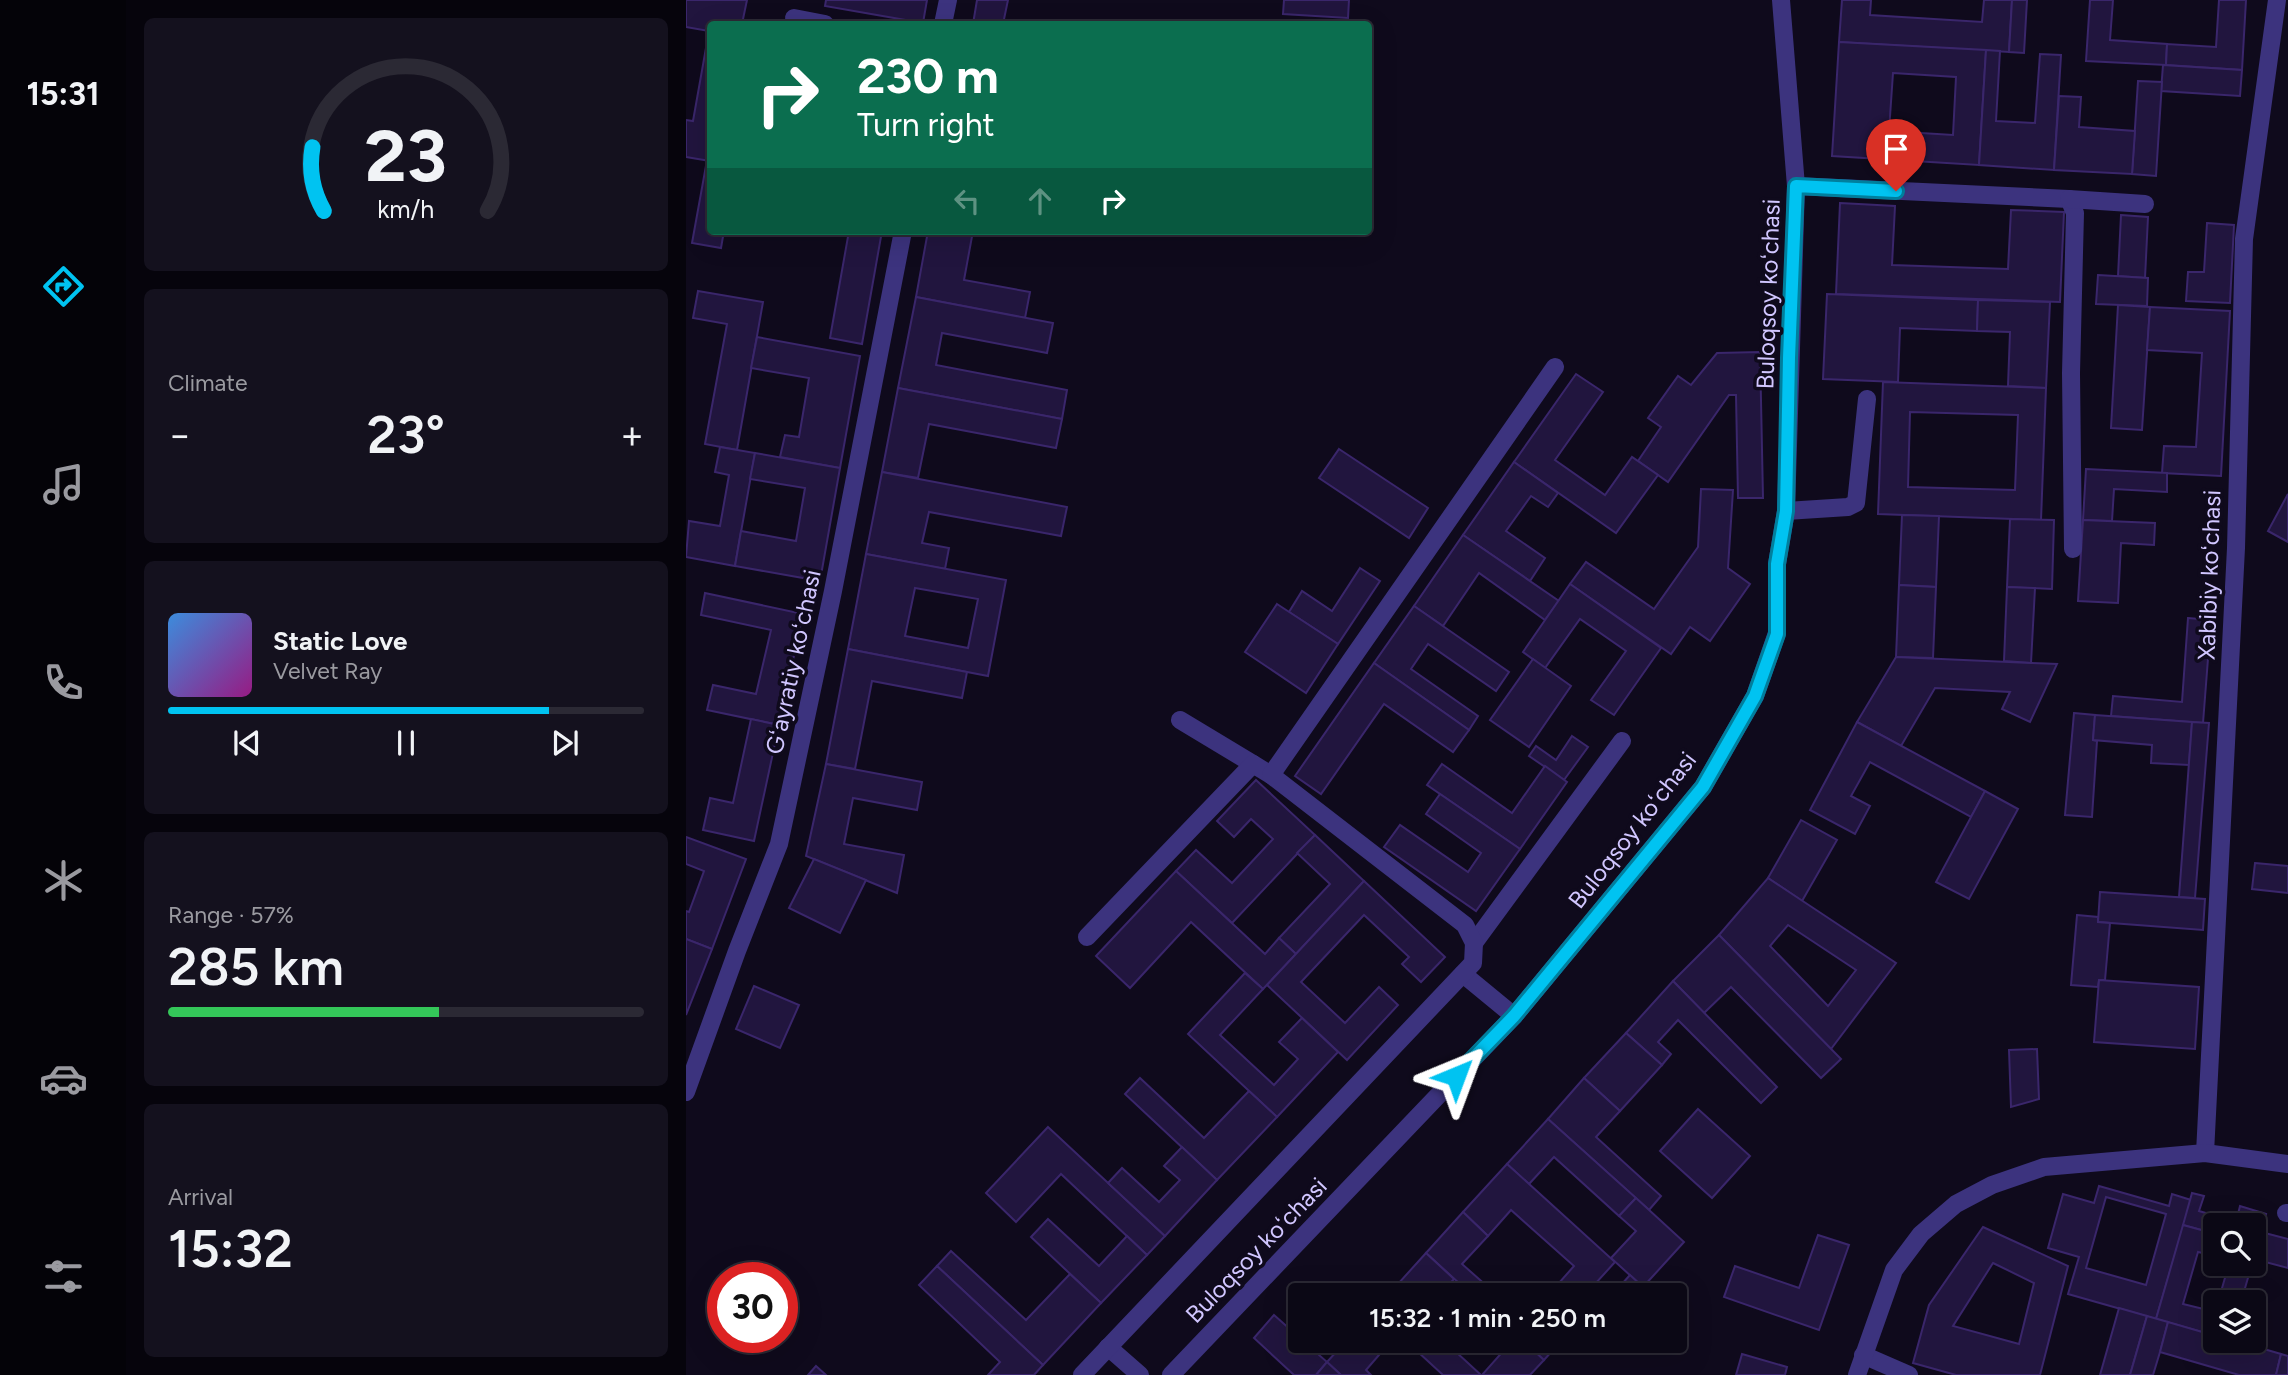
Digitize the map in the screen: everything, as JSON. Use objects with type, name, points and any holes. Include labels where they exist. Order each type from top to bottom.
[{"type":"street","points":[[944,21],[948,0]]},
{"type":"street","name":"Buloqsoy koʻchasi","points":[[1171,1375],[1514,1016],[1703,787],[1755,696],[1777,634],[1777,564],[1786,511],[1796,186],[1781,0]]},
{"type":"street","name":"Xabibiy koʻchasi","points":[[2205,1153],[2236,548],[2244,239],[2277,0]]},
{"type":"street","points":[[793,18],[809,21]]},
{"type":"street","points":[[1796,186],[2145,204]]},
{"type":"street","points":[[2069,199],[2075,213],[2071,373],[2073,548]]},
{"type":"street","name":"Gʻayratiy koʻchasi","points":[[686,1092],[779,844],[834,591],[902,235]]},
{"type":"street","points":[[1271,775],[1555,367]]},
{"type":"street","points":[[1786,511],[1848,507],[1856,503],[1867,399]]},
{"type":"street","points":[[1180,720],[1271,775],[1465,925],[1474,943]]},
{"type":"street","name":"Buloqsoy koʻchasi","points":[[1082,1375],[1473,963],[1474,943],[1622,741]]},
{"type":"street","points":[[1087,937],[1253,764]]},
{"type":"street","points":[[1463,974],[1514,1016]]},
{"type":"street","points":[[1857,1375],[1894,1270],[1921,1234],[1956,1204],[1992,1185],[2044,1167],[2205,1153],[2288,1164]]},
{"type":"street","points":[[1108,1348],[1140,1375]]},
{"type":"street","points":[[1863,1355],[1909,1375]]},
{"type":"building","points":[[686,0],[747,0],[743,21],[707,21],[707,31],[686,27]]},
{"type":"building","points":[[826,0],[927,0],[923,21],[825,6]]},
{"type":"building","points":[[977,0],[1008,0],[1004,21],[974,21]]},
{"type":"building","points":[[1284,0],[1349,0],[1348,18],[1283,14]]},
{"type":"building","points":[[1842,0],[1871,0],[1870,15],[1982,22],[1984,0],[2012,0],[2009,52],[1839,42]]},
{"type":"building","points":[[2012,0],[2027,0],[2024,53],[2009,52]]},
{"type":"building","points":[[2090,0],[2113,0],[2110,40],[2167,44],[2166,65],[2086,61]]},
{"type":"building","points":[[2219,0],[2246,0],[2242,70],[2166,65],[2167,44],[2216,47]]},
{"type":"building","points":[[707,42],[707,160],[686,157],[686,120],[693,121]]},
{"type":"building","points":[[1839,42],[1986,50],[1979,165],[1832,156]],"holes":[[[1893,73],[1956,77],[1953,135],[1889,131]]]},
{"type":"building","points":[[1986,50],[2000,51],[1996,121],[2035,123],[2040,54],[2061,55],[2054,170],[1979,165]]},
{"type":"building","points":[[2163,65],[2242,70],[2240,96],[2161,91]]},
{"type":"building","points":[[2138,81],[2162,82],[2156,176],[2132,174]]},
{"type":"building","points":[[2059,96],[2081,97],[2079,127],[2135,131],[2132,174],[2054,170]]},
{"type":"building","points":[[707,160],[707,235],[723,235],[721,248],[692,243]]},
{"type":"building","points":[[1840,203],[1895,206],[1892,265],[2008,269],[2011,210],[2064,212],[2060,302],[1836,294]]},
{"type":"building","points":[[2121,215],[2148,217],[2145,278],[2118,276]]},
{"type":"building","points":[[2207,223],[2234,225],[2230,303],[2186,301],[2188,272],[2204,272]]},
{"type":"building","points":[[848,235],[881,235],[862,344],[830,338]]},
{"type":"building","points":[[927,235],[972,235],[964,280],[1030,292],[1025,318],[916,297]]},
{"type":"building","points":[[2098,275],[2148,278],[2147,306],[2096,304]]},
{"type":"building","points":[[698,291],[763,302],[737,450],[705,444],[727,324],[693,318]]},
{"type":"building","points":[[1827,294],[1978,300],[1977,331],[1900,328],[1898,382],[1823,379]]},
{"type":"building","points":[[916,297],[1053,323],[1047,353],[942,333],[936,365],[1067,390],[1062,419],[898,388]]},
{"type":"building","points":[[1978,300],[2050,302],[2046,388],[2008,386],[2010,332],[1977,331]]},
{"type":"building","points":[[2118,305],[2150,307],[2142,430],[2111,428]]},
{"type":"building","points":[[2150,307],[2230,311],[2221,476],[2162,473],[2164,446],[2196,447],[2202,353],[2147,350]]},
{"type":"building","points":[[757,337],[860,356],[840,468],[780,457],[785,435],[799,437],[809,378],[751,368]]},
{"type":"building","points":[[1760,352],[1763,498],[1738,498],[1736,395],[1729,395],[1668,482],[1638,461],[1661,427],[1648,418],[1678,376],[1691,385],[1717,353]]},
{"type":"building","points":[[1576,374],[1603,392],[1555,460],[1605,495],[1632,457],[1658,475],[1616,533],[1514,462]]},
{"type":"building","points":[[1883,382],[2046,388],[2041,520],[1878,514]],"holes":[[[1910,412],[2018,415],[2015,490],[1908,487]]]},
{"type":"building","points":[[898,388],[1062,419],[1056,448],[929,424],[918,478],[882,472]]},
{"type":"building","points":[[720,447],[755,453],[735,566],[686,557],[689,521],[720,526],[729,475],[715,472]]},
{"type":"building","points":[[1339,449],[1428,508],[1409,538],[1319,478]]},
{"type":"building","points":[[755,453],[840,468],[820,581],[735,566],[741,531],[796,541],[805,488],[750,479]]},
{"type":"building","points":[[1514,462],[1558,493],[1548,507],[1531,496],[1506,531],[1545,558],[1530,581],[1463,535]]},
{"type":"building","points":[[2086,469],[2167,473],[2167,492],[2114,489],[2112,521],[2083,520]]},
{"type":"building","points":[[882,472],[1067,507],[1061,536],[929,512],[922,543],[949,548],[945,569],[866,554]]},
{"type":"building","points":[[1701,489],[1733,490],[1728,568],[1750,584],[1710,641],[1690,627],[1671,654],[1570,584],[1586,562],[1654,609],[1698,547]]},
{"type":"building","points":[[2288,494],[2288,542],[2268,531]]},
{"type":"building","points":[[1902,515],[1939,516],[1936,587],[1899,585]]},
{"type":"building","points":[[2010,519],[2054,520],[2052,589],[2007,587]]},
{"type":"building","points":[[2083,520],[2155,523],[2154,545],[2121,543],[2118,603],[2078,601]]},
{"type":"building","points":[[1463,535],[1559,601],[1545,620],[1479,573],[1443,626],[1414,606]]},
{"type":"building","points":[[866,554],[1006,580],[988,676],[848,649]],"holes":[[[915,588],[978,599],[968,648],[905,636]]]},
{"type":"building","points":[[1360,568],[1380,581],[1338,644],[1289,612],[1302,591],[1332,611]]},
{"type":"building","points":[[1570,584],[1661,648],[1614,715],[1591,700],[1626,651],[1580,619],[1545,668],[1523,652]]},
{"type":"building","points":[[1899,585],[1936,587],[1933,658],[1896,657]]},
{"type":"building","points":[[2007,587],[2035,588],[2031,663],[2004,661]]},
{"type":"building","points":[[705,593],[803,614],[779,725],[707,710],[713,685],[756,694],[771,630],[701,615]]},
{"type":"building","points":[[1277,604],[1338,644],[1306,693],[1245,652]]},
{"type":"building","points":[[1414,606],[1509,672],[1496,691],[1428,644],[1411,669],[1478,716],[1469,730],[1374,663]]},
{"type":"building","points":[[2188,618],[2211,620],[2203,723],[2111,716],[2113,696],[2182,702]]},
{"type":"building","points":[[848,649],[967,672],[962,698],[872,681],[855,769],[826,764]]},
{"type":"building","points":[[1896,657],[2057,664],[2030,722],[2002,709],[2010,692],[1935,688],[1901,746],[1857,722]]},
{"type":"building","points":[[1533,659],[1571,686],[1529,747],[1490,720]]},
{"type":"building","points":[[1374,663],[1469,730],[1453,752],[1384,704],[1321,794],[1295,776]]},
{"type":"building","points":[[2074,713],[2095,715],[2093,740],[2097,741],[2092,817],[2065,815]]},
{"type":"building","points":[[2095,715],[2192,722],[2189,765],[2151,763],[2152,745],[2093,740]]},
{"type":"building","points":[[751,719],[779,725],[754,841],[703,830],[710,798],[733,803]]},
{"type":"building","points":[[1857,722],[1985,791],[1971,817],[1870,762],[1851,796],[1870,806],[1855,834],[1810,810]]},
{"type":"building","points":[[2192,722],[2209,723],[2195,898],[2179,897]]},
{"type":"building","points":[[1572,736],[1588,747],[1564,780],[1529,756],[1536,746],[1556,760]]},
{"type":"building","points":[[826,764],[922,782],[917,810],[853,798],[844,844],[904,855],[897,893],[806,856]]},
{"type":"building","points":[[1442,764],[1512,813],[1545,766],[1567,782],[1520,849],[1427,785]]},
{"type":"building","points":[[1256,780],[1315,835],[1232,923],[1176,871],[1196,850],[1232,883],[1273,839],[1251,819],[1234,837],[1217,821]]},
{"type":"building","points":[[1985,791],[2018,809],[1969,899],[1936,882]]},
{"type":"building","points":[[1440,794],[1520,849],[1476,911],[1384,847],[1400,825],[1468,872],[1481,853],[1426,814]]},
{"type":"building","points":[[1801,820],[1837,840],[1802,901],[1768,878]]},
{"type":"building","points":[[1315,835],[1364,881],[1296,954],[1279,938],[1330,884],[1297,853]]},
{"type":"building","points":[[686,837],[746,859],[712,949],[686,939],[686,911],[689,912],[704,871],[686,864]]},
{"type":"building","points":[[814,859],[866,880],[840,933],[789,908]]},
{"type":"building","points":[[2255,863],[2288,866],[2288,893],[2252,889]]},
{"type":"building","points":[[1176,871],[1265,954],[1279,938],[1296,954],[1263,989],[1191,922],[1130,988],[1096,956]]},
{"type":"building","points":[[1768,878],[1896,963],[1831,1049],[1719,935]],"holes":[[[1788,925],[1856,970],[1828,1006],[1770,946]]]},
{"type":"building","points":[[1364,881],[1445,957],[1421,982],[1402,964],[1409,957],[1364,915],[1301,982],[1345,1023],[1379,987],[1398,1005],[1347,1060],[1267,985]]},
{"type":"building","points":[[2100,892],[2205,899],[2203,930],[2098,922]]},
{"type":"building","points":[[2077,915],[2098,917],[2098,922],[2110,923],[2105,980],[2099,980],[2098,987],[2071,985]]},
{"type":"building","points":[[1719,935],[1841,1059],[1821,1078],[1731,987],[1704,1013],[1673,981]]},
{"type":"building","points":[[686,939],[712,949],[686,1015]]},
{"type":"building","points":[[1245,973],[1263,989],[1220,1035],[1274,1085],[1298,1059],[1279,1042],[1302,1018],[1338,1052],[1277,1117],[1188,1034]]},
{"type":"building","points":[[2099,980],[2199,987],[2195,1049],[2094,1042]]},
{"type":"building","points":[[1673,981],[1777,1087],[1761,1103],[1678,1020],[1658,1042],[1671,1054],[1662,1065],[1626,1033]]},
{"type":"building","points":[[754,986],[799,1005],[780,1048],[736,1029]]},
{"type":"building","points":[[1626,1033],[1662,1065],[1620,1111],[1584,1078]]},
{"type":"building","points":[[2037,1049],[2039,1099],[2011,1107],[2009,1050]]},
{"type":"building","points":[[1140,1078],[1204,1138],[1249,1091],[1277,1117],[1217,1180],[1125,1094]]},
{"type":"building","points":[[1584,1078],[1620,1111],[1596,1137],[1661,1196],[1649,1210],[1548,1119]]},
{"type":"building","points":[[1698,1109],[1750,1156],[1712,1198],[1660,1151]]},
{"type":"building","points":[[1548,1119],[1636,1198],[1619,1216],[1554,1157],[1529,1184],[1507,1164]]},
{"type":"building","points":[[1048,1127],[1165,1236],[1147,1255],[1061,1174],[1016,1222],[986,1193]]},
{"type":"building","points":[[1182,1147],[1217,1180],[1165,1236],[1108,1183],[1122,1168],[1159,1202],[1180,1180],[1164,1166]]},
{"type":"building","points":[[1507,1164],[1615,1262],[1596,1283],[1559,1283],[1574,1266],[1511,1210],[1488,1236],[1463,1212]]},
{"type":"building","points":[[2099,1186],[2169,1206],[2172,1194],[2191,1200],[2156,1319],[2068,1294],[2079,1257],[2048,1248],[2063,1194],[2094,1203]],"holes":[[[2106,1197],[2166,1214],[2146,1285],[2086,1268]]]},
{"type":"building","points":[[2192,1193],[2204,1196],[2199,1211],[2206,1213],[2203,1213],[2203,1230],[2183,1225]]},
{"type":"building","points":[[1636,1198],[1684,1242],[1647,1283],[1639,1283],[1611,1258],[1636,1231],[1619,1216]]},
{"type":"building","points":[[2240,1206],[2263,1213],[2238,1213]]},
{"type":"building","points":[[1463,1212],[1488,1236],[1462,1264],[1483,1283],[1459,1283],[1426,1253]]},
{"type":"building","points":[[1048,1219],[1099,1266],[1127,1236],[1147,1255],[1101,1303],[1031,1237]]},
{"type":"building","points":[[2183,1225],[2203,1230],[2203,1253],[2198,1252],[2183,1304],[2203,1309],[2203,1332],[2156,1319]]},
{"type":"building","points":[[1983,1227],[2068,1266],[2040,1375],[1956,1375],[1913,1363],[1929,1305]],"holes":[[[1993,1263],[2034,1283],[2019,1344],[1953,1326]]]},
{"type":"building","points":[[2266,1233],[2288,1239],[2288,1268],[2266,1262]]},
{"type":"building","points":[[1818,1235],[1849,1245],[1819,1330],[1724,1297],[1735,1266],[1799,1288]]},
{"type":"building","points":[[951,1251],[1026,1320],[1070,1274],[1101,1303],[1043,1365],[937,1266]]},
{"type":"building","points":[[1426,1253],[1454,1279],[1450,1283],[1399,1283]]},
{"type":"building","points":[[937,1266],[1043,1365],[1034,1375],[988,1375],[1000,1362],[919,1285]]},
{"type":"building","points":[[1630,1275],[1639,1283],[1623,1283]]},
{"type":"building","points":[[2226,1276],[2249,1276],[2244,1290],[2221,1290]]},
{"type":"building","points":[[2119,1308],[2147,1316],[2130,1375],[2100,1375]]},
{"type":"building","points":[[1274,1315],[1288,1327],[1288,1353],[1317,1353],[1327,1362],[1316,1375],[1294,1375],[1254,1338]]},
{"type":"building","points":[[2147,1316],[2168,1322],[2160,1352],[2153,1375],[2130,1375]]},
{"type":"building","points":[[2168,1322],[2203,1332],[2203,1353],[2266,1353],[2266,1350],[2281,1354],[2276,1375],[2239,1375],[2160,1352]]},
{"type":"building","points":[[1335,1353],[1381,1353],[1366,1370],[1371,1375],[1341,1375],[1327,1362]]},
{"type":"building","points":[[1419,1353],[1457,1353],[1481,1375],[1443,1375]]},
{"type":"building","points":[[1501,1353],[1537,1353],[1544,1360],[1530,1375],[1482,1375]]},
{"type":"building","points":[[1537,1353],[1550,1353],[1544,1360]]},
{"type":"building","points":[[1742,1354],[1787,1367],[1785,1375],[1736,1375]]},
{"type":"building","points":[[2281,1354],[2288,1356],[2288,1375],[2276,1375]]},
{"type":"building","points":[[1327,1362],[1341,1375],[1316,1375]]},
{"type":"building","points":[[816,1366],[826,1375],[808,1375]]},
{"type":"route","points":[[1456,1076],[1514,1016],[1703,787],[1755,696],[1777,634],[1777,564],[1786,511],[1796,186],[1896,191]]}]
